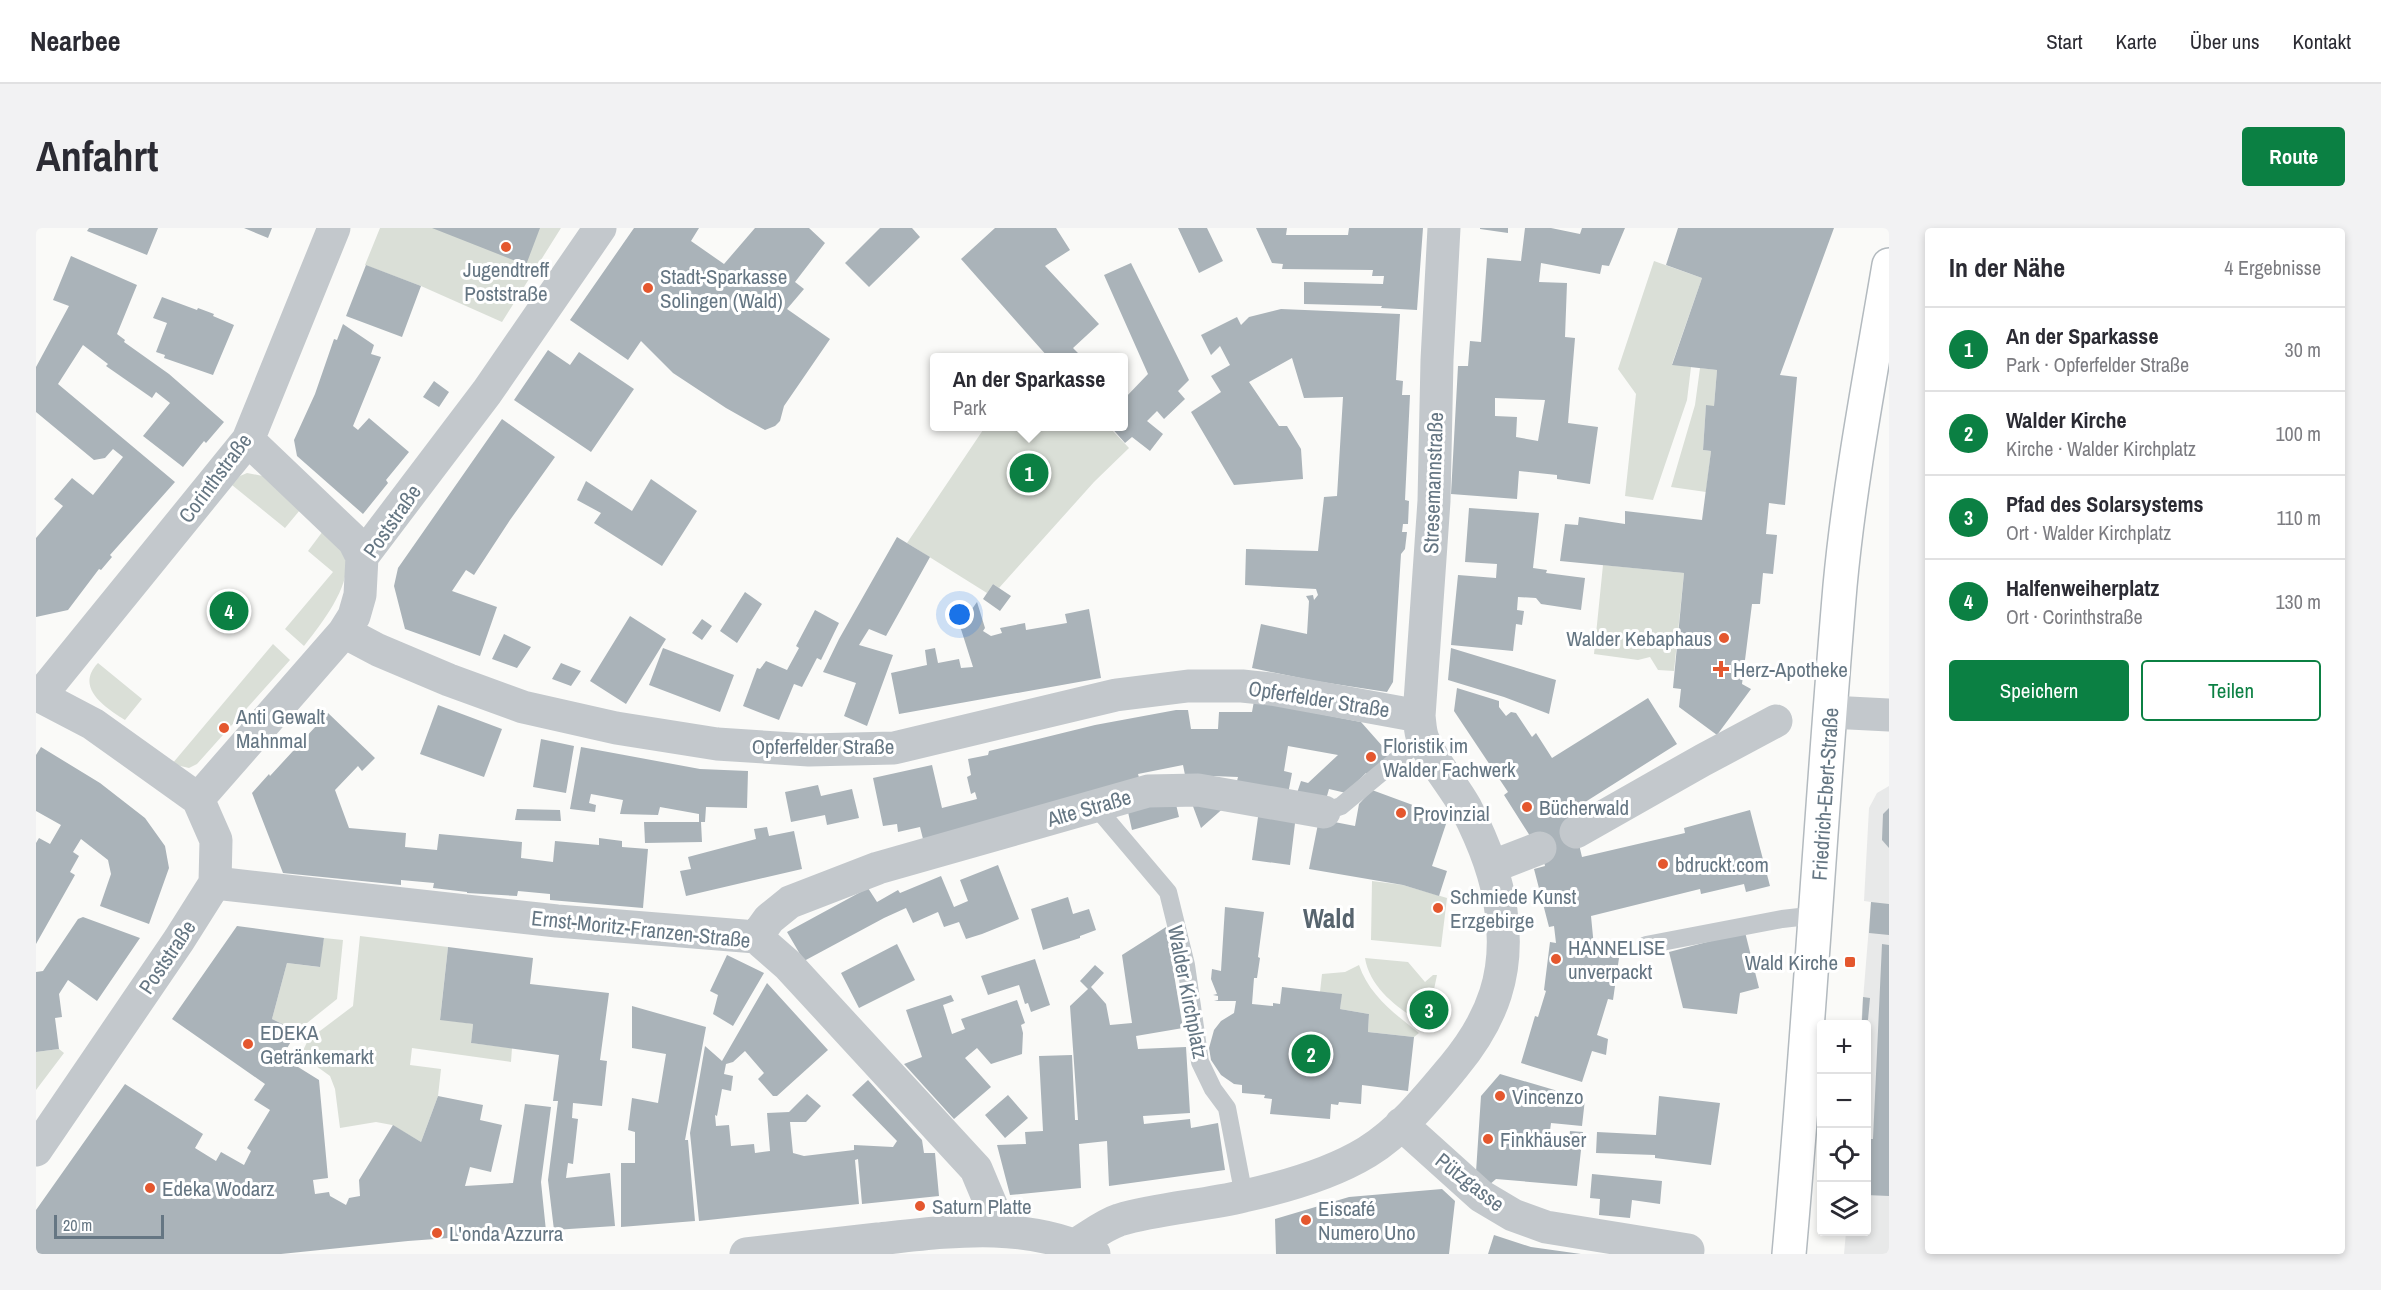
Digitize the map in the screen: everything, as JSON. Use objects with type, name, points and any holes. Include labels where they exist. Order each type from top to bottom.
[{"type":"main road","name":"Friedrich-Ebert-Straße","points":[[1789,1254],[1840,586],[1863,416],[1889,265]]},
{"type":"street","name":"Corinthstraße","points":[[38,695],[248,440],[334,228]]},
{"type":"street","name":"Poststraße","points":[[198,799],[344,633],[354,616],[360,595],[362,557],[487,392],[600,228]]},
{"type":"street","name":"Stresemannstraße","points":[[1421,727],[1434,501],[1437,360],[1444,228]]},
{"type":"street","points":[[248,440],[354,541],[362,557]]},
{"type":"street","name":"Opferfelder Straße","points":[[344,633],[449,680],[523,707],[616,728],[717,744],[808,750],[894,748],[1116,695],[1188,686],[1271,688],[1421,727]]},
{"type":"street","points":[[38,695],[93,724],[198,799],[216,840],[215,884]]},
{"type":"street","points":[[1830,712],[1889,715]]},
{"type":"street","points":[[1576,832],[1703,760],[1776,722]]},
{"type":"street","points":[[746,1254],[931,1233],[1002,1231],[1050,1237],[1085,1249],[1117,1221],[1244,1196],[1339,1166],[1369,1151],[1429,1096],[1467,1050],[1496,999],[1501,974],[1504,938],[1501,908],[1491,867],[1466,808],[1421,727]]},
{"type":"street","name":"Alte Straße","points":[[756,937],[769,919],[790,902],[878,868],[1148,791],[1198,790],[1324,812]]},
{"type":"street","points":[[1491,867],[1540,848]]},
{"type":"street","name":"Poststraße","points":[[36,1150],[180,940],[215,884]]},
{"type":"street","name":"Ernst-Moritz-Franzen-Straße","points":[[215,884],[568,922],[756,937],[788,964],[976,1169],[1002,1231]]},
{"type":"street","name":"Pützgasse","points":[[1401,1124],[1481,1196],[1513,1215],[1546,1227],[1688,1250]]},
{"type":"lane","name":"Alte Straße","points":[[1324,812],[1341,806],[1421,727]]},
{"type":"lane","name":"Walder Kirchplatz","points":[[1096,807],[1168,892],[1186,965],[1200,1062],[1213,1089],[1227,1108],[1244,1196]]},
{"type":"lane","points":[[1646,945],[1782,919],[1816,915]]},
{"type":"shaded area","points":[[380,228],[561,228],[502,322],[421,286],[365,265]]},
{"type":"shaded area","points":[[1654,261],[1702,278],[1672,364],[1691,367],[1687,400],[1653,500],[1625,496],[1636,394],[1618,369]]},
{"type":"shaded area","points":[[1700,368],[1717,370],[1714,406],[1706,406],[1703,450],[1711,451],[1706,492],[1671,487],[1695,405]]},
{"type":"shaded area","points":[[982,431],[1113,431],[1129,448],[1094,482],[999,588],[993,584],[987,593],[907,543]]},
{"type":"shaded area","points":[[247,473],[263,476],[300,510],[285,528],[232,485],[240,476]]},
{"type":"shaded area","points":[[323,531],[343,552],[346,563],[345,575],[335,602],[304,646],[285,629],[333,572],[308,551]]},
{"type":"shaded area","points":[[1603,565],[1684,573],[1674,671],[1658,670],[1650,657],[1638,660],[1594,654]]},
{"type":"shaded area","points":[[273,644],[290,660],[197,764],[189,768],[172,764]]},
{"type":"shaded area","points":[[98,663],[142,699],[125,720],[109,710],[91,689],[89,681],[91,672]]},
{"type":"shaded area","points":[[1889,786],[1889,1254],[1844,1254],[1846,1236],[1871,1236],[1871,1020],[1861,1020],[1871,902],[1864,901],[1869,808],[1877,793]]},
{"type":"shaded area","points":[[1372,881],[1403,885],[1447,898],[1441,947],[1371,940]]},
{"type":"shaded area","points":[[360,936],[448,947],[440,1019],[473,1024],[471,1043],[512,1048],[511,1062],[412,1048],[410,1065],[441,1069],[438,1096],[421,1142],[392,1125],[376,1122],[340,1128],[335,1089],[330,1076],[301,1055],[308,1040],[353,1006]]},
{"type":"shaded area","points":[[324,938],[343,940],[337,999],[297,1031],[272,1019],[287,963],[319,967]]},
{"type":"shaded area","points":[[1365,958],[1408,962],[1425,982],[1433,975],[1437,975],[1430,1009],[1424,1024],[1396,1005],[1379,989]]},
{"type":"shaded area","points":[[1359,965],[1363,976],[1376,995],[1419,1033],[1414,1037],[1368,1032],[1369,1014],[1340,1009],[1341,994],[1320,992],[1322,974],[1345,972]]},
{"type":"shaded area","points":[[59,1049],[64,1053],[36,1090],[36,1052]]},
{"type":"building","points":[[89,228],[158,228],[147,255],[87,231]]},
{"type":"building","points":[[244,228],[272,228],[268,238]]},
{"type":"building","name":"Jugendtreff Poststraße","points":[[432,228],[540,228],[526,265]]},
{"type":"building","points":[[634,228],[699,228],[691,241],[724,264],[755,228],[809,228],[825,243],[795,282],[804,289],[787,309],[830,339],[784,406],[780,421],[775,426],[765,430],[726,408],[673,373],[641,341],[628,360],[570,320]]},
{"type":"building","points":[[880,228],[912,228],[920,237],[869,287],[845,263]]},
{"type":"building","points":[[995,228],[1056,228],[1070,250],[1045,266],[1099,324],[1073,348],[1078,353],[1044,353],[961,259]]},
{"type":"building","points":[[1178,228],[1207,228],[1223,261],[1199,273]]},
{"type":"building","points":[[1256,228],[1287,228],[1286,235],[1348,235],[1349,228],[1423,228],[1417,310],[1381,308],[1382,306],[1304,304],[1304,282],[1383,284],[1384,276],[1372,276],[1373,270],[1282,269],[1283,264],[1272,263]]},
{"type":"building","points":[[1508,228],[1508,233],[1480,229]]},
{"type":"building","points":[[1525,228],[1551,228],[1580,234],[1582,228],[1625,228],[1609,266],[1602,265],[1600,274],[1541,263],[1539,282],[1567,283],[1565,337],[1575,338],[1568,423],[1598,427],[1590,484],[1557,479],[1557,475],[1519,471],[1517,499],[1451,494],[1458,366],[1468,366],[1470,341],[1481,342],[1487,258],[1521,261]],"holes":[[[1495,398],[1545,400],[1538,441],[1516,437],[1517,417],[1495,416]]]},
{"type":"building","points":[[1678,228],[1834,228],[1780,375],[1797,377],[1785,505],[1769,503],[1766,534],[1777,535],[1773,574],[1763,573],[1760,604],[1752,604],[1742,684],[1751,689],[1717,735],[1679,707],[1681,689],[1673,688],[1684,573],[1560,561],[1565,524],[1578,525],[1579,517],[1625,524],[1625,511],[1702,520],[1711,451],[1703,450],[1706,405],[1714,406],[1717,370],[1672,365],[1702,278],[1666,265]]},
{"type":"building","points":[[71,256],[137,285],[117,334],[125,340],[124,342],[169,374],[224,422],[206,443],[204,441],[183,467],[143,436],[170,403],[156,392],[152,398],[106,366],[108,364],[83,345],[58,384],[175,482],[110,555],[112,557],[101,570],[99,569],[68,610],[36,617],[36,538],[63,506],[54,499],[72,478],[93,495],[123,457],[113,449],[105,458],[94,460],[36,412],[36,367],[69,306],[53,300]]},
{"type":"building","points":[[1131,263],[1189,380],[1178,391],[1185,399],[1164,419],[1157,411],[1147,421],[1163,434],[1150,451],[1132,437],[1125,443],[1114,431],[1128,431],[1128,395],[1148,374],[1104,275]]},
{"type":"building","points":[[366,265],[421,286],[402,337],[346,316]]},
{"type":"building","points":[[162,297],[214,314],[213,316],[234,325],[213,375],[164,358],[165,355],[156,352],[167,323],[153,318]]},
{"type":"building","points":[[1281,309],[1400,314],[1396,380],[1403,381],[1402,395],[1410,395],[1405,500],[1409,501],[1408,524],[1403,524],[1402,532],[1407,532],[1405,549],[1401,554],[1393,682],[1387,692],[1252,668],[1261,624],[1307,634],[1309,601],[1306,596],[1313,595],[1314,600],[1318,595],[1316,589],[1245,585],[1246,549],[1318,551],[1324,497],[1337,496],[1343,397],[1304,398],[1292,358],[1249,382],[1279,426],[1287,426],[1301,449],[1303,479],[1234,485],[1191,412],[1221,392],[1211,376],[1230,365],[1220,346],[1211,355],[1201,335],[1237,317],[1241,325],[1249,317]]},
{"type":"building","points":[[343,324],[374,345],[371,354],[381,357],[353,426],[358,430],[369,418],[409,452],[363,514],[297,456],[294,440],[315,394],[334,339],[337,340]]},
{"type":"building","points":[[548,350],[570,365],[579,352],[634,389],[591,452],[514,400]]},
{"type":"building","points":[[434,381],[449,392],[439,407],[423,397]]},
{"type":"building","points":[[502,419],[555,457],[474,575],[466,570],[452,591],[497,607],[480,656],[405,629],[394,586],[398,568]]},
{"type":"building","points":[[651,479],[697,511],[662,566],[594,523],[601,513],[577,500],[586,481],[632,511]]},
{"type":"building","points":[[1469,508],[1539,513],[1533,568],[1547,570],[1546,573],[1585,578],[1581,610],[1541,604],[1536,598],[1518,597],[1517,610],[1524,611],[1522,625],[1516,624],[1513,651],[1451,645],[1458,575],[1496,578],[1497,564],[1465,562]]},
{"type":"building","points":[[897,537],[930,557],[886,636],[869,629],[859,645],[893,655],[867,726],[844,716],[856,683],[823,672],[839,639]]},
{"type":"building","points":[[993,584],[1011,596],[1000,611],[983,599]]},
{"type":"building","points":[[745,592],[762,604],[737,643],[720,631]]},
{"type":"building","points":[[977,602],[985,628],[983,631],[991,636],[1002,633],[1000,628],[1025,623],[1026,630],[1067,623],[1065,614],[1089,609],[1101,678],[899,714],[891,673],[927,665],[925,650],[935,648],[938,663],[959,659],[961,668],[973,667],[960,626]]},
{"type":"building","points":[[815,610],[839,623],[821,660],[817,658],[802,687],[794,684],[779,720],[743,706],[757,668],[760,669],[766,661],[787,670],[799,648],[796,646]]},
{"type":"building","points":[[630,616],[666,639],[626,704],[590,681]]},
{"type":"building","points":[[702,619],[712,626],[702,640],[692,633]]},
{"type":"building","points":[[504,634],[531,647],[517,668],[492,659]]},
{"type":"building","points":[[663,648],[734,675],[720,712],[649,685]]},
{"type":"building","points":[[1451,648],[1556,680],[1549,714],[1448,680]]},
{"type":"building","points":[[561,663],[581,671],[571,686],[552,679]]},
{"type":"building","points":[[1457,688],[1499,701],[1499,707],[1506,716],[1511,712],[1516,713],[1532,737],[1536,733],[1552,758],[1648,698],[1677,744],[1571,811],[1582,857],[1685,833],[1684,828],[1750,810],[1770,886],[1746,892],[1744,884],[1701,894],[1700,889],[1591,916],[1594,947],[1620,951],[1613,1000],[1608,999],[1597,1035],[1608,1039],[1606,1055],[1592,1051],[1582,1082],[1521,1063],[1535,1016],[1538,1017],[1546,991],[1544,990],[1550,942],[1556,943],[1554,926],[1549,927],[1534,869],[1545,866],[1537,832],[1530,836],[1504,795],[1508,792],[1454,711]]},
{"type":"building","points":[[1254,701],[1361,722],[1392,757],[1370,777],[1366,773],[1346,793],[1329,789],[1325,803],[1296,796],[1301,781],[1308,783],[1338,755],[1288,746],[1284,771],[1292,773],[1288,794],[1237,781],[1238,777],[1185,775],[1183,765],[1138,774],[1140,781],[923,839],[920,827],[898,832],[897,824],[883,826],[873,778],[932,765],[942,808],[977,799],[975,792],[971,794],[967,777],[971,775],[968,759],[988,755],[989,751],[1095,725],[1176,710],[1188,710],[1191,729],[1218,729],[1219,712],[1252,712]]},
{"type":"building","points":[[438,705],[502,729],[484,777],[420,754]]},
{"type":"building","points":[[328,713],[375,758],[362,771],[358,766],[335,790],[349,828],[406,833],[405,847],[437,850],[439,834],[522,842],[521,858],[553,862],[555,841],[599,845],[599,838],[622,841],[622,847],[648,849],[643,908],[550,900],[550,894],[518,891],[517,896],[467,893],[433,888],[434,883],[401,880],[401,885],[283,873],[252,793]]},
{"type":"building","points":[[541,739],[574,746],[566,793],[533,787]]},
{"type":"building","points":[[41,747],[100,783],[145,818],[165,846],[169,868],[149,924],[100,906],[111,874],[108,860],[81,839],[73,852],[79,856],[70,872],[75,875],[36,944],[36,843],[39,838],[50,844],[61,825],[36,811],[36,755]]},
{"type":"building","points":[[581,747],[700,769],[748,771],[747,808],[706,807],[705,822],[701,822],[702,842],[645,843],[644,822],[699,822],[699,814],[660,807],[658,815],[620,814],[623,800],[591,794],[589,803],[596,805],[595,812],[570,809]]},
{"type":"building","points":[[818,785],[821,796],[852,789],[859,818],[827,825],[825,815],[791,822],[785,792]]},
{"type":"building","points":[[1372,790],[1448,818],[1432,866],[1447,871],[1439,896],[1403,885],[1309,869],[1319,819],[1355,826],[1359,804]]},
{"type":"building","points":[[1175,800],[1179,817],[1132,830],[1128,812]]},
{"type":"building","points":[[1191,801],[1227,805],[1201,828]]},
{"type":"building","points":[[1889,808],[1889,848],[1882,840],[1883,814]]},
{"type":"building","points":[[517,809],[560,810],[561,821],[515,820]]},
{"type":"building","points":[[1259,810],[1296,815],[1290,865],[1252,860]]},
{"type":"building","points":[[767,827],[769,836],[794,831],[802,869],[686,896],[680,871],[691,869],[688,857],[756,839],[754,829]]},
{"type":"building","points":[[998,865],[1019,919],[982,934],[966,939],[959,922],[944,927],[938,912],[913,923],[906,908],[804,961],[787,932],[868,888],[877,902],[898,890],[900,893],[941,876],[954,907],[968,901],[960,880]]},
{"type":"building","points":[[1068,897],[1073,914],[1089,909],[1096,930],[1080,938],[1043,950],[1031,909]]},
{"type":"building","points":[[1871,902],[1889,904],[1889,935],[1869,933]]},
{"type":"building","points":[[1225,907],[1264,912],[1258,957],[1260,958],[1257,978],[1254,978],[1252,1004],[1273,1006],[1273,1003],[1280,1004],[1282,987],[1342,994],[1340,1009],[1369,1014],[1368,1032],[1414,1037],[1408,1091],[1362,1085],[1361,1104],[1339,1102],[1338,1105],[1331,1104],[1330,1119],[1270,1114],[1272,1099],[1264,1098],[1265,1095],[1242,1093],[1242,1085],[1234,1084],[1221,1075],[1211,1060],[1209,1048],[1214,1030],[1221,1021],[1234,1013],[1236,1001],[1214,1001],[1218,1000],[1218,996],[1213,995],[1217,994],[1211,979],[1212,969],[1221,971]]},
{"type":"building","points":[[83,917],[140,938],[97,1001],[68,980],[59,994],[62,1017],[55,1018],[59,1049],[36,1052],[36,972],[43,971],[78,919]]},
{"type":"building","points":[[237,926],[324,938],[320,967],[287,963],[272,1019],[297,1031],[282,1057],[319,1080],[328,1178],[313,1180],[315,1194],[329,1192],[330,1196],[346,1205],[349,1198],[360,1196],[359,1180],[393,1125],[421,1142],[438,1096],[483,1105],[480,1120],[502,1125],[491,1172],[470,1167],[465,1186],[513,1183],[525,1104],[551,1107],[541,1182],[546,1231],[408,1241],[281,1254],[36,1254],[36,1210],[125,1084],[203,1134],[195,1148],[216,1161],[221,1152],[244,1165],[251,1151],[247,1148],[270,1110],[254,1100],[265,1084],[172,1019]]},
{"type":"building","points":[[1166,927],[1183,1028],[1136,1036],[1138,1049],[1186,1047],[1190,1113],[1143,1116],[1144,1124],[1190,1119],[1191,1128],[1218,1123],[1225,1170],[1109,1186],[1107,1141],[1079,1144],[1081,1188],[1010,1195],[997,1145],[1026,1144],[1025,1132],[1043,1131],[1039,1056],[1072,1055],[1075,1120],[1078,1120],[1070,1006],[1088,989],[1080,981],[1095,965],[1104,973],[1091,987],[1106,1004],[1110,1025],[1132,1023],[1122,955]]},
{"type":"building","points":[[1745,932],[1759,988],[1740,993],[1737,1014],[1683,1008],[1669,952]]},
{"type":"building","points":[[897,944],[915,980],[859,1008],[841,973]]},
{"type":"building","points":[[1882,944],[1889,945],[1889,1196],[1871,1195],[1871,1139],[1873,1139]]},
{"type":"building","points":[[448,947],[533,958],[530,984],[609,993],[600,1060],[607,1061],[602,1106],[573,1103],[572,1118],[578,1119],[573,1164],[568,1163],[566,1178],[610,1173],[615,1226],[554,1230],[548,1180],[558,1101],[553,1101],[559,1055],[471,1043],[473,1024],[440,1020]]},
{"type":"building","points":[[727,955],[764,973],[733,1026],[713,1014],[718,995],[710,991]]},
{"type":"building","points":[[1035,959],[1050,1005],[1031,1012],[1028,1003],[1025,1004],[1019,985],[988,995],[981,976]]},
{"type":"building","points":[[767,983],[828,1050],[777,1096],[773,1096],[758,1079],[764,1073],[745,1051],[733,1062],[726,1064],[724,1074],[733,1076],[731,1091],[722,1089],[717,1116],[715,1115],[716,1126],[729,1125],[731,1146],[754,1144],[755,1153],[770,1151],[767,1113],[789,1112],[807,1094],[821,1106],[806,1122],[790,1122],[793,1153],[804,1156],[854,1150],[854,1145],[893,1147],[897,1141],[852,1095],[868,1080],[922,1140],[924,1153],[935,1153],[939,1196],[862,1204],[858,1159],[855,1160],[859,1204],[699,1221],[690,1133],[705,1046],[722,1061]]},
{"type":"building","points":[[951,995],[954,1001],[943,1005],[952,1034],[965,1029],[961,1019],[1017,1000],[1025,1023],[1021,1025],[1022,1054],[991,1064],[977,1048],[965,1058],[991,1087],[954,1119],[904,1064],[922,1057],[906,1010]]},
{"type":"building","points":[[1863,997],[1870,998],[1868,1020],[1862,1020]]},
{"type":"building","points":[[632,1006],[706,1027],[685,1140],[688,1140],[695,1221],[621,1227],[621,1163],[635,1163],[635,1132],[628,1130],[632,1098],[658,1103],[666,1054],[632,1048]]},
{"type":"building","points":[[1500,1074],[1585,1099],[1582,1126],[1551,1123],[1548,1146],[1568,1149],[1570,1131],[1583,1132],[1577,1186],[1496,1179],[1489,1185],[1476,1172],[1481,1096]]},
{"type":"building","points":[[1008,1095],[1028,1118],[1005,1138],[985,1115]]},
{"type":"building","points":[[1659,1096],[1720,1103],[1711,1165],[1655,1158],[1655,1155],[1596,1153],[1597,1132],[1656,1135]]},
{"type":"building","points":[[1592,1174],[1662,1181],[1660,1204],[1632,1200],[1630,1218],[1599,1215],[1600,1199],[1590,1198]]},
{"type":"building","points":[[1442,1189],[1455,1201],[1449,1254],[1276,1254],[1275,1219],[1349,1197]]},
{"type":"building","points":[[1494,1235],[1531,1247],[1581,1254],[1488,1254]]},
{"type":"place","name":"Jugendtreff Poststraße","points":[[506,247]]},
{"type":"place","name":"Stadt-Sparkasse Solingen (Wald)","points":[[648,288]]},
{"type":"place","name":"An der Sparkasse","points":[[1029,473]]},
{"type":"place","name":"Halfenweiherplatz","points":[[229,611]]},
{"type":"place","name":"Walder Kebaphaus","points":[[1724,638]]},
{"type":"place","name":"Herz-Apotheke","points":[[1721,669]]},
{"type":"place","name":"Anti Gewalt Mahnmal","points":[[224,728]]},
{"type":"place","name":"Floristik im Walder Fachwerk","points":[[1371,757]]},
{"type":"place","name":"Bücherwald","points":[[1527,807]]},
{"type":"place","name":"Provinzial","points":[[1401,813]]},
{"type":"place","name":"bdruckt.com","points":[[1663,864]]},
{"type":"place","name":"Schmiede Kunst Erzgebirge","points":[[1438,908]]},
{"type":"place","name":"HANNELISE unverpackt","points":[[1556,959]]},
{"type":"place","name":"Wald Kirche","points":[[1850,962]]},
{"type":"place","name":"Pfad des Solarsystems","points":[[1429,1010]]},
{"type":"place","name":"EDEKA Getränkemarkt","points":[[248,1044]]},
{"type":"place","name":"Walder Kirche","points":[[1311,1054]]},
{"type":"place","name":"Vincenzo","points":[[1500,1096]]},
{"type":"place","name":"Finkhäuser","points":[[1488,1139]]},
{"type":"place","name":"Edeka Wodarz","points":[[150,1188]]},
{"type":"place","name":"Saturn Platte","points":[[920,1206]]},
{"type":"place","name":"Eiscafé Numero Uno","points":[[1306,1220]]},
{"type":"place","name":"L'onda Azzurra","points":[[437,1233]]},
{"type":"district","name":"Wald","points":[[1329,918]]}]
